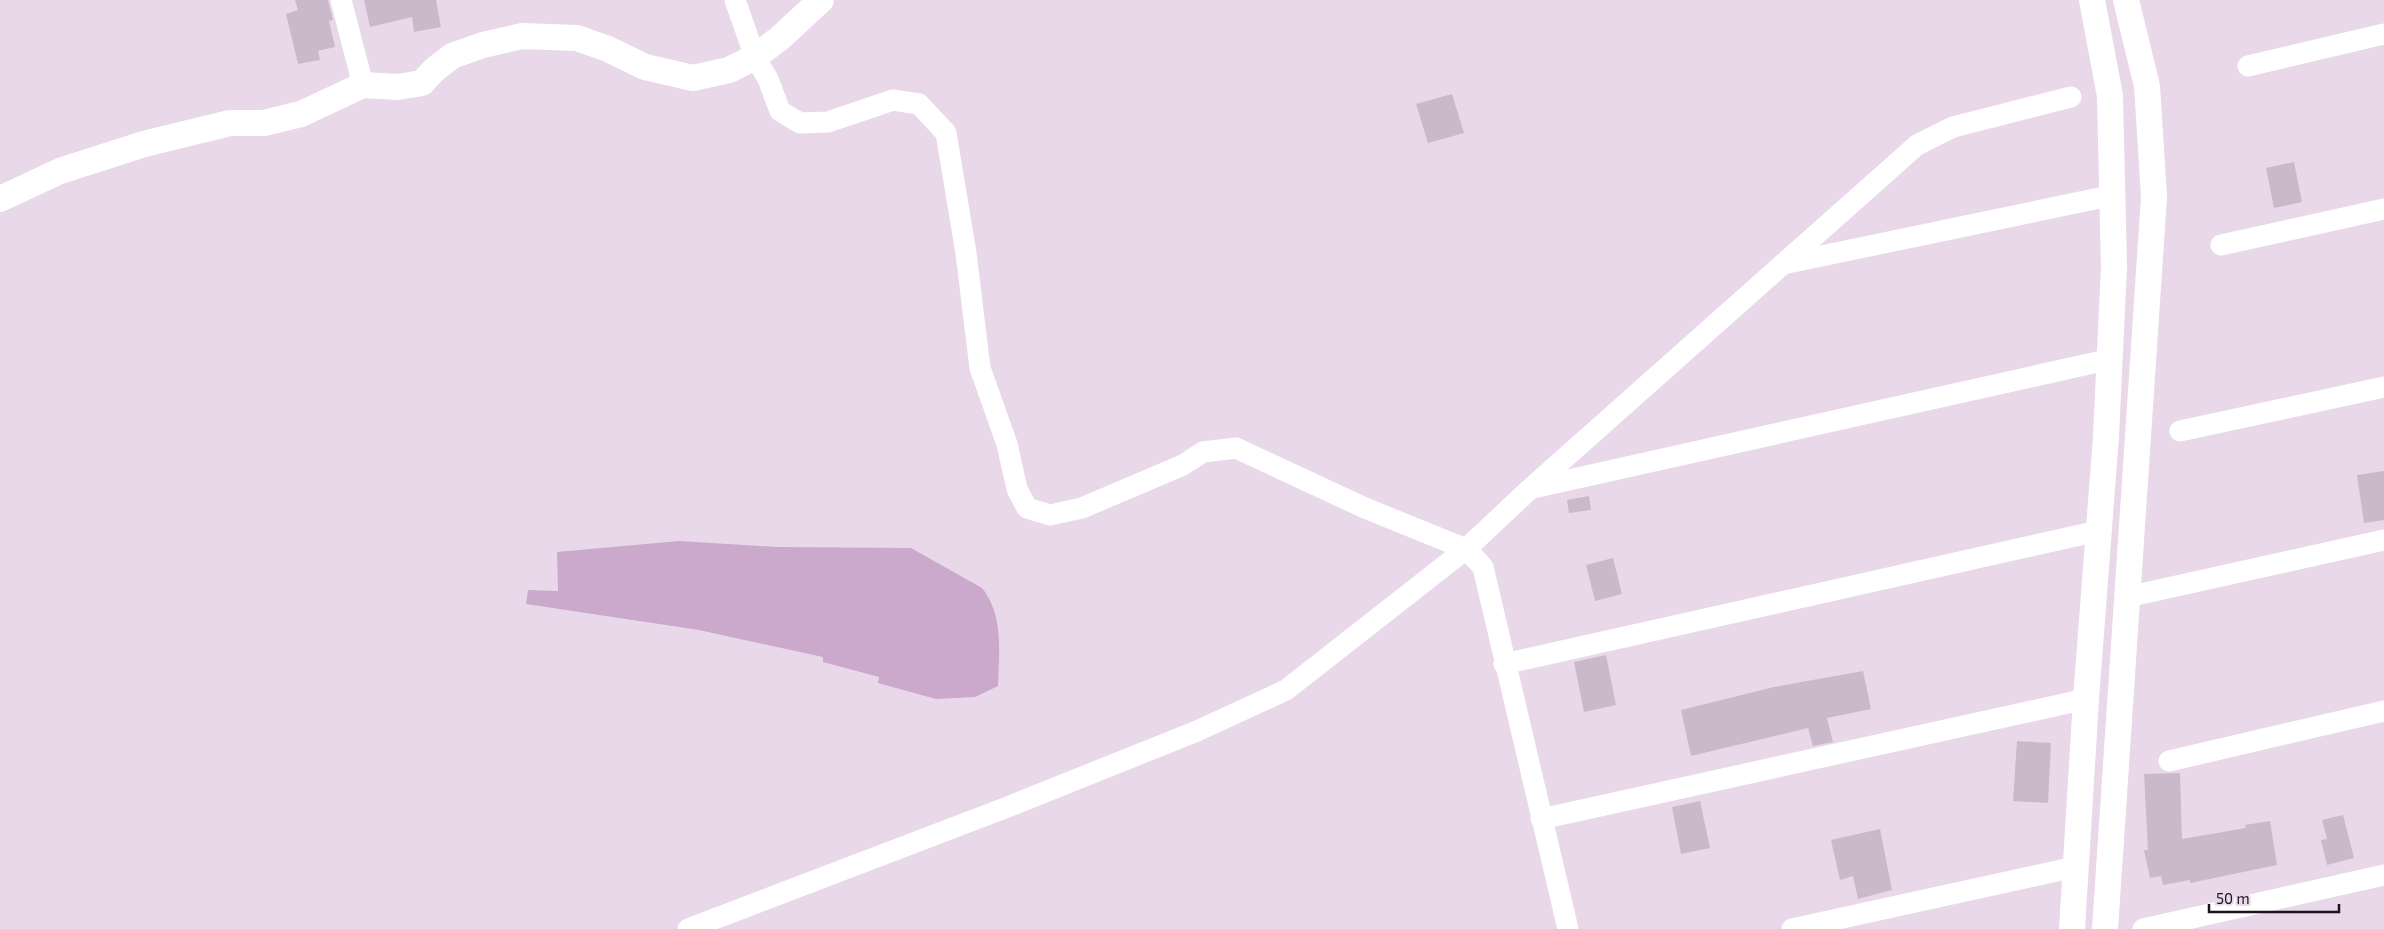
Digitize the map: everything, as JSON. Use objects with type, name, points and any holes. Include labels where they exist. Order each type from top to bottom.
[{"type":"street","points":[[341,0],[363,85]]},
{"type":"street","points":[[735,0],[755,57],[768,79],[780,111],[800,123],[828,122],[893,100],[918,104],[946,133],[966,253],[980,368],[1007,444],[1017,489],[1028,508],[1050,515],[1082,508],[1183,465],[1203,452],[1236,448],[1365,508],[1466,549],[1482,567],[1568,929]]},
{"type":"street","points":[[0,199],[60,170],[134,147],[230,123],[264,123],[301,114],[363,85],[398,88],[422,83],[434,70],[452,56],[483,45],[522,36],[577,38],[608,49],[645,67],[693,78],[729,70],[755,57],[780,38],[821,0]]},
{"type":"street","points":[[2072,929],[2086,698],[2111,359],[2114,267],[2114,195],[2110,96],[2092,0]]},
{"type":"street","points":[[2105,929],[2154,196],[2147,86],[2126,0]]},
{"type":"street","points":[[2248,66],[2384,34]]},
{"type":"street","points":[[688,929],[1170,742],[1286,690],[1466,549],[1530,489],[1917,145],[1953,127],[2071,96]]},
{"type":"street","points":[[1783,264],[2114,195]]},
{"type":"street","points":[[2221,245],[2384,209]]},
{"type":"street","points":[[1530,489],[2111,359]]},
{"type":"street","points":[[2180,431],[2384,387]]},
{"type":"street","points":[[1504,664],[2098,532]]},
{"type":"street","points":[[2127,597],[2384,540]]},
{"type":"street","points":[[1542,819],[2086,698]]},
{"type":"street","points":[[2170,761],[2384,711]]},
{"type":"street","points":[[1792,929],[2075,867]]},
{"type":"street","points":[[2143,929],[2384,875]]},
{"type":"shaded area","points":[[679,541],[778,547],[911,548],[982,588],[989,599],[994,610],[999,635],[998,686],[975,697],[936,699],[878,683],[879,677],[823,662],[823,657],[699,630],[526,604],[528,590],[558,591],[557,552]]},
{"type":"building","points":[[295,0],[328,0],[333,20],[329,21],[335,47],[318,51],[320,60],[298,64],[286,14],[298,10]]},
{"type":"building","points":[[364,0],[436,0],[441,27],[414,32],[412,17],[370,27]]},
{"type":"building","points":[[1452,94],[1464,133],[1428,143],[1416,104]]},
{"type":"building","points":[[2294,162],[2302,202],[2274,208],[2266,168]]},
{"type":"building","points":[[2384,471],[2384,520],[2364,523],[2357,475]]},
{"type":"building","points":[[1589,496],[1591,510],[1569,513],[1567,500]]},
{"type":"building","points":[[1613,558],[1622,594],[1595,601],[1586,565]]},
{"type":"building","points":[[1606,655],[1616,705],[1584,712],[1574,662]]},
{"type":"building","points":[[1863,671],[1871,709],[1827,718],[1833,742],[1813,746],[1808,728],[1691,756],[1681,710],[1774,687]]},
{"type":"building","points":[[2017,741],[2051,743],[2048,803],[2013,801]]},
{"type":"building","points":[[2180,773],[2182,839],[2246,828],[2245,825],[2270,821],[2277,865],[2190,883],[2190,880],[2163,885],[2161,876],[2150,878],[2144,850],[2148,850],[2144,774]]},
{"type":"building","points":[[1700,801],[1710,848],[1681,854],[1672,807]]},
{"type":"building","points":[[2343,815],[2354,858],[2327,865],[2321,840],[2327,839],[2322,820]]},
{"type":"building","points":[[1880,829],[1892,890],[1858,899],[1853,876],[1840,880],[1831,840]]}]
